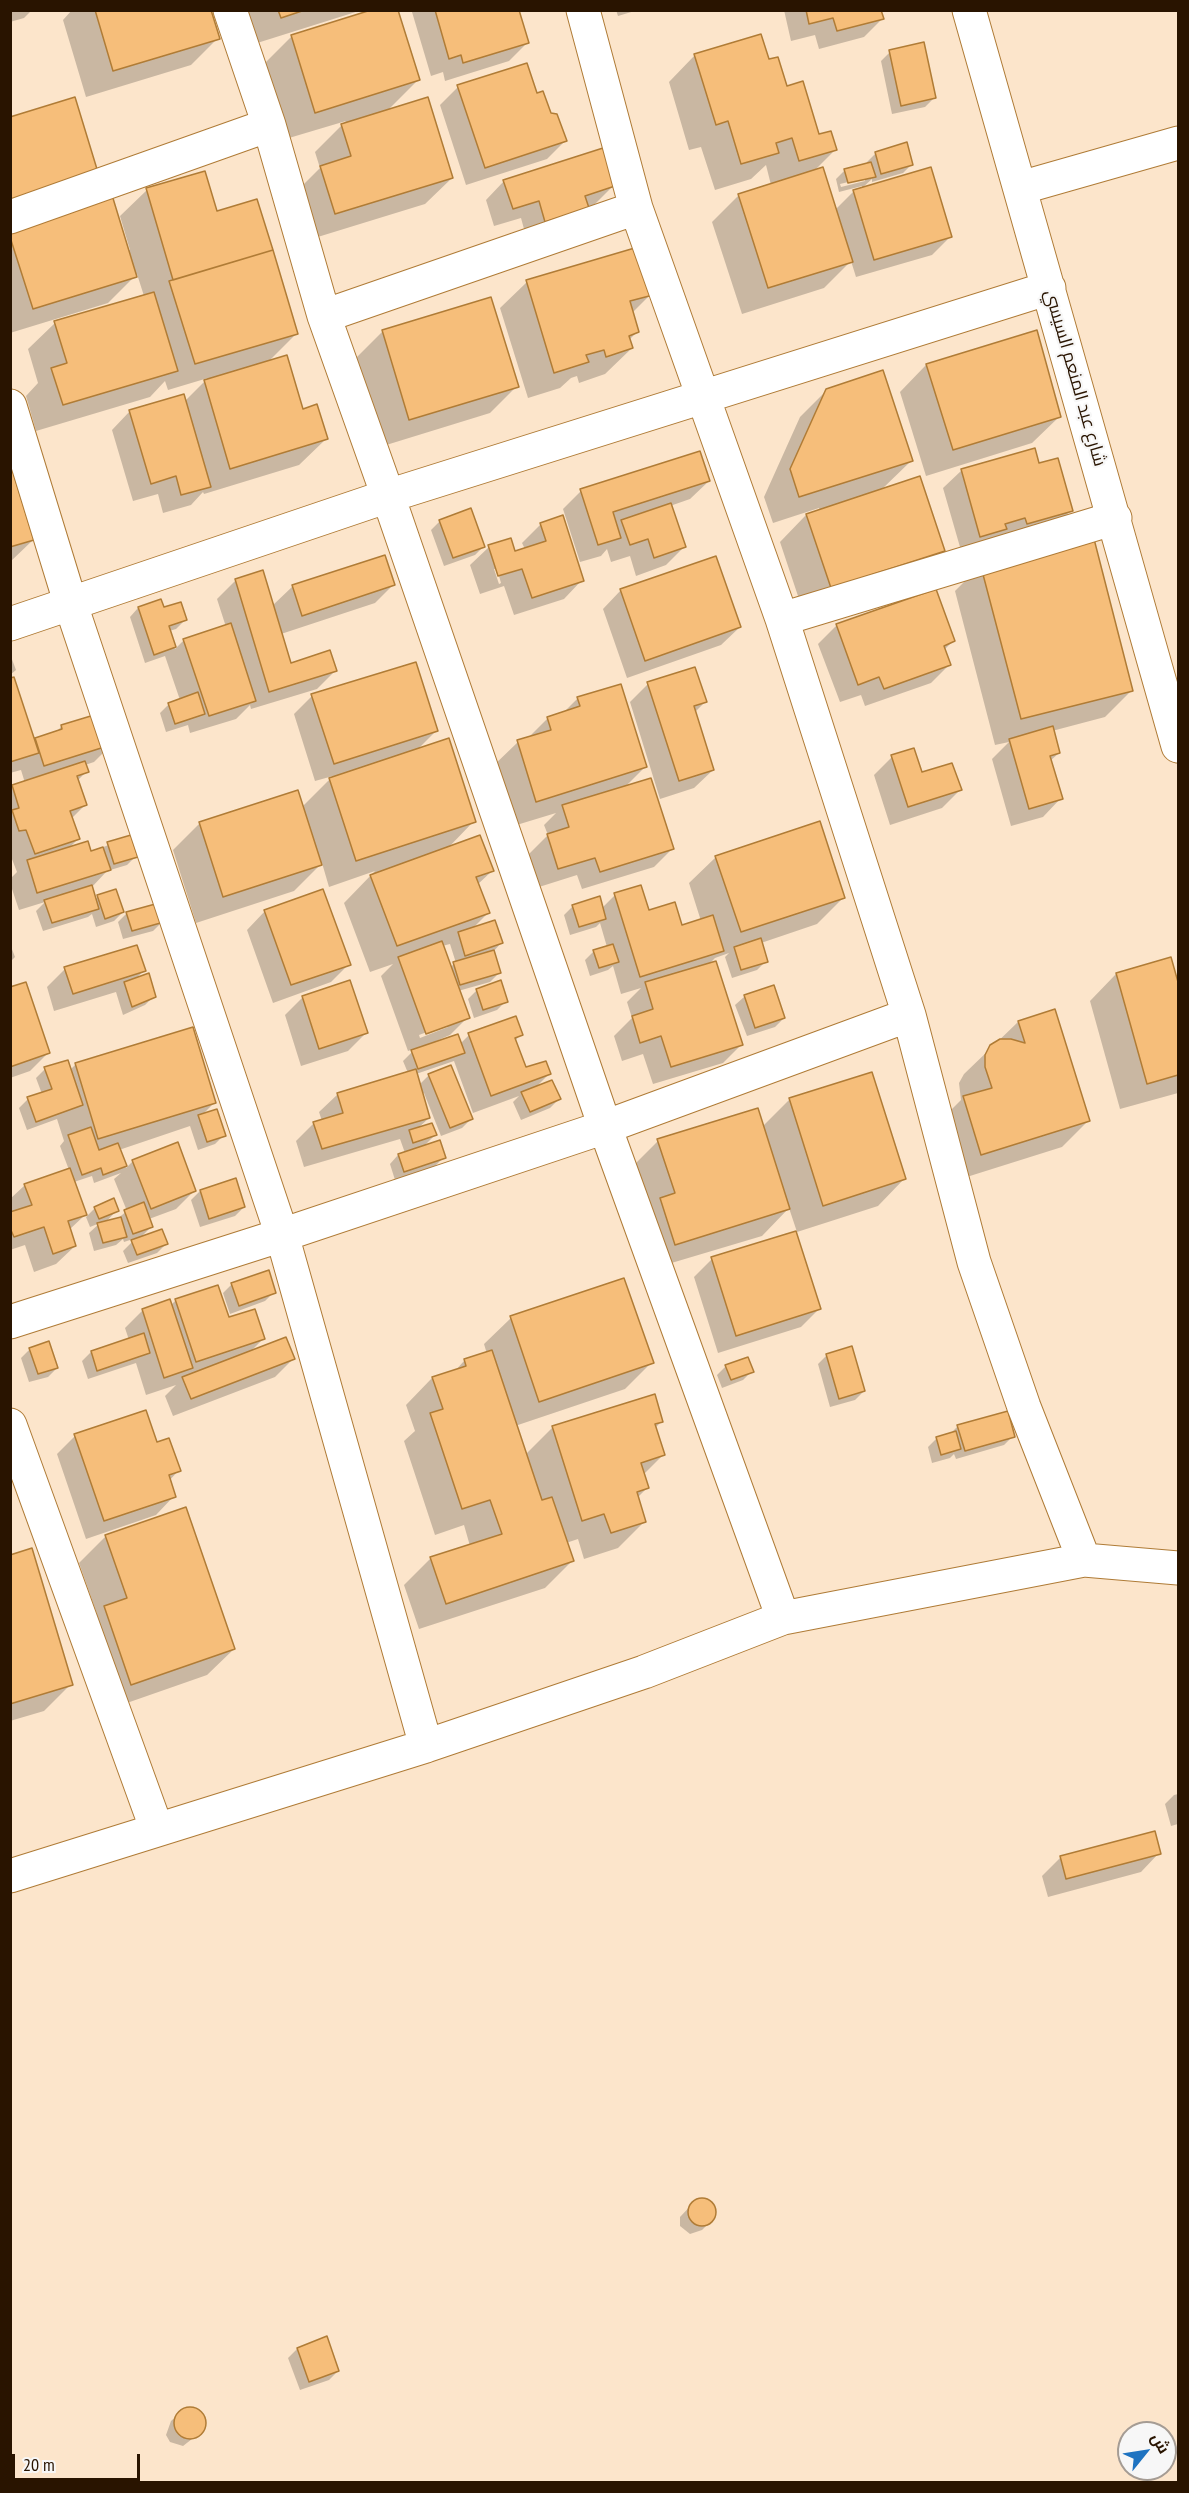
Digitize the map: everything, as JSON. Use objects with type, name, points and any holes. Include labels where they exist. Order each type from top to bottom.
[{"type":"street","points":[[230,10],[269,125],[324,316],[605,1127],[783,1618]]},
{"type":"street","points":[[583,10],[636,208],[782,619],[909,1015],[974,1262],[1024,1407],[1084,1560]]},
{"type":"street","name":"شارع عبد المنعم السيسي","points":[[969,10],[1179,746]]},
{"type":"street","points":[[10,217],[269,125]]},
{"type":"street","points":[[1020,188],[1179,143]]},
{"type":"street","points":[[324,316],[636,208]]},
{"type":"street","points":[[10,624],[388,496],[1049,288]]},
{"type":"street","points":[[10,406],[71,605],[282,1235],[426,1746]]},
{"type":"street","points":[[782,619],[1115,518]]},
{"type":"street","points":[[10,1322],[282,1235],[605,1127],[909,1015]]},
{"type":"street","points":[[10,1425],[157,1830]]},
{"type":"street","points":[[10,1876],[426,1746],[644,1672],[783,1618],[1084,1560],[1179,1568]]},
{"type":"building","points":[[95,10],[211,10],[220,39],[113,71]]},
{"type":"building","points":[[278,10],[305,10],[281,18]]},
{"type":"building","points":[[371,10],[398,10],[420,80],[315,113],[291,35]]},
{"type":"building","points":[[435,10],[519,10],[529,43],[463,63],[461,55],[449,59]]},
{"type":"building","points":[[806,10],[881,10],[884,19],[837,31],[833,18],[809,24]]},
{"type":"building","points":[[761,34],[769,59],[778,57],[787,86],[803,81],[819,134],[831,131],[837,150],[799,161],[792,138],[776,143],[779,153],[741,164],[728,121],[716,125],[694,54]]},
{"type":"building","points":[[924,42],[936,98],[901,106],[889,50]]},
{"type":"building","points":[[527,63],[537,93],[543,91],[551,113],[557,114],[567,141],[485,168],[457,85]]},
{"type":"building","points":[[75,97],[100,179],[10,206],[10,117]]},
{"type":"building","points":[[428,97],[453,178],[335,214],[320,166],[351,156],[341,124]]},
{"type":"building","points":[[907,142],[913,165],[881,174],[875,152]]},
{"type":"building","points":[[603,148],[615,186],[585,196],[589,208],[545,222],[539,201],[513,209],[503,180]]},
{"type":"building","points":[[871,162],[876,177],[848,183],[844,169]]},
{"type":"building","points":[[823,167],[853,262],[768,288],[738,194]]},
{"type":"building","points":[[931,167],[952,237],[874,260],[853,190]]},
{"type":"building","points":[[205,171],[217,211],[257,199],[273,250],[173,280],[146,188]]},
{"type":"building","points":[[112,195],[137,277],[33,309],[10,237],[10,226]]},
{"type":"building","points":[[638,247],[653,295],[630,301],[639,332],[629,336],[633,348],[606,357],[604,350],[586,355],[589,362],[554,373],[526,280]]},
{"type":"building","points":[[273,250],[298,334],[195,364],[169,281]]},
{"type":"building","points":[[154,292],[178,371],[63,405],[51,368],[67,363],[54,321]]},
{"type":"building","points":[[491,297],[519,387],[409,420],[382,330]]},
{"type":"building","points":[[1037,330],[1061,417],[953,450],[926,364]]},
{"type":"building","points":[[287,355],[303,409],[317,404],[328,439],[230,469],[204,380]]},
{"type":"building","points":[[883,370],[913,461],[799,497],[790,469],[826,389]]},
{"type":"building","points":[[184,394],[211,487],[181,495],[176,476],[151,484],[129,410]]},
{"type":"building","points":[[1035,448],[1039,463],[1058,458],[1073,511],[1027,524],[1025,518],[1005,524],[1007,529],[980,537],[961,469]]},
{"type":"building","points":[[700,451],[710,481],[613,512],[621,538],[598,545],[580,489]]},
{"type":"building","points":[[10,462],[34,540],[10,547]]},
{"type":"building","points":[[920,476],[945,551],[831,588],[806,514]]},
{"type":"building","points":[[671,503],[686,547],[654,558],[648,539],[630,545],[621,520]]},
{"type":"building","points":[[471,508],[485,547],[453,558],[439,520]]},
{"type":"building","points":[[563,515],[584,581],[532,598],[522,569],[498,576],[488,545],[511,538],[515,551],[546,541],[540,523]]},
{"type":"building","points":[[1093,535],[1133,691],[1021,719],[980,563]]},
{"type":"building","points":[[385,555],[395,585],[302,616],[292,585]]},
{"type":"building","points":[[716,556],[741,627],[645,661],[620,589]]},
{"type":"building","points":[[263,570],[291,663],[330,650],[337,671],[269,692],[235,579]]},
{"type":"building","points":[[936,589],[955,641],[944,646],[951,665],[884,689],[879,677],[858,685],[836,624]]},
{"type":"building","points":[[161,599],[164,607],[181,602],[187,620],[169,626],[176,647],[154,655],[138,607]]},
{"type":"building","points":[[231,623],[256,701],[209,716],[183,639]]},
{"type":"building","points":[[416,662],[438,731],[334,764],[311,694]]},
{"type":"building","points":[[695,667],[707,702],[694,706],[714,770],[679,781],[647,682]]},
{"type":"building","points":[[14,677],[39,753],[10,762],[10,678]]},
{"type":"building","points":[[621,684],[647,767],[536,802],[517,740],[551,730],[547,717],[580,706],[577,697]]},
{"type":"building","points":[[198,692],[205,714],[175,724],[168,703]]},
{"type":"building","points":[[104,712],[114,744],[44,766],[35,738],[62,729],[61,725]]},
{"type":"building","points":[[1053,726],[1060,753],[1050,756],[1063,799],[1029,809],[1009,739]]},
{"type":"building","points":[[449,738],[476,822],[356,861],[329,778]]},
{"type":"building","points":[[914,748],[922,772],[952,763],[962,790],[908,807],[891,755]]},
{"type":"building","points":[[85,761],[89,772],[77,776],[87,805],[70,811],[80,839],[35,854],[26,830],[19,831],[12,810],[19,808],[12,785]]},
{"type":"building","points":[[651,778],[674,849],[600,872],[595,858],[558,869],[547,834],[569,827],[562,805]]},
{"type":"building","points":[[298,790],[322,865],[223,897],[199,822]]},
{"type":"building","points":[[820,821],[845,898],[741,932],[715,856]]},
{"type":"building","points":[[131,835],[138,857],[114,864],[107,842]]},
{"type":"building","points":[[480,835],[494,871],[476,877],[490,913],[397,946],[370,875]]},
{"type":"building","points":[[88,841],[91,851],[103,847],[111,870],[37,893],[27,860]]},
{"type":"building","points":[[92,885],[99,909],[52,923],[44,900]]},
{"type":"building","points":[[641,885],[649,910],[675,902],[682,925],[713,915],[724,951],[640,977],[614,893]]},
{"type":"building","points":[[116,889],[124,912],[105,919],[97,895]]},
{"type":"building","points":[[323,889],[351,965],[291,985],[264,910]]},
{"type":"building","points":[[600,896],[606,919],[579,927],[572,905]]},
{"type":"building","points":[[159,903],[164,922],[132,931],[126,912]]},
{"type":"building","points":[[495,920],[503,943],[465,956],[458,932]]},
{"type":"building","points":[[761,938],[768,962],[741,970],[734,947]]},
{"type":"building","points":[[442,941],[470,1018],[426,1034],[398,957]]},
{"type":"building","points":[[613,944],[619,962],[599,968],[593,950]]},
{"type":"building","points":[[137,945],[146,971],[73,994],[64,967]]},
{"type":"building","points":[[494,950],[501,973],[460,985],[453,962]]},
{"type":"building","points":[[1171,957],[1178,982],[1178,1075],[1147,1084],[1116,973]]},
{"type":"building","points":[[716,961],[743,1045],[671,1067],[661,1036],[640,1043],[632,1016],[653,1009],[645,982]]},
{"type":"building","points":[[149,973],[156,997],[132,1007],[124,982]]},
{"type":"building","points":[[350,980],[368,1033],[319,1049],[302,996]]},
{"type":"building","points":[[501,980],[508,1002],[483,1010],[476,989]]},
{"type":"building","points":[[26,982],[50,1053],[10,1067],[10,987]]},
{"type":"building","points":[[774,985],[785,1018],[755,1028],[744,995]]},
{"type":"building","points":[[1055,1009],[1090,1121],[981,1155],[963,1096],[992,1088],[985,1067],[985,1055],[990,1045],[1000,1039],[1025,1043],[1018,1021]]},
{"type":"building","points":[[516,1016],[523,1035],[515,1038],[526,1067],[546,1061],[551,1074],[491,1096],[468,1033]]},
{"type":"building","points":[[193,1027],[216,1103],[98,1139],[75,1063]]},
{"type":"building","points":[[458,1034],[465,1053],[418,1069],[411,1050]]},
{"type":"building","points":[[68,1060],[83,1105],[36,1122],[27,1097],[52,1089],[44,1067]]},
{"type":"building","points":[[451,1065],[473,1119],[450,1128],[428,1074]]},
{"type":"building","points":[[416,1069],[430,1118],[322,1149],[313,1122],[343,1113],[337,1093]]},
{"type":"building","points":[[872,1072],[906,1179],[823,1206],[789,1098]]},
{"type":"building","points":[[552,1080],[561,1099],[530,1112],[521,1092]]},
{"type":"building","points":[[758,1108],[790,1209],[675,1245],[660,1198],[675,1193],[657,1139]]},
{"type":"building","points":[[217,1109],[226,1136],[207,1142],[198,1115]]},
{"type":"building","points":[[432,1123],[437,1135],[413,1143],[409,1130]]},
{"type":"building","points":[[91,1127],[99,1150],[118,1143],[127,1166],[103,1175],[101,1168],[82,1175],[68,1135]]},
{"type":"building","points":[[440,1140],[446,1158],[404,1172],[398,1154]]},
{"type":"building","points":[[178,1142],[196,1191],[151,1209],[132,1160]]},
{"type":"building","points":[[70,1168],[87,1215],[68,1221],[76,1246],[53,1254],[44,1227],[14,1237],[10,1228],[10,1212],[32,1205],[24,1184]]},
{"type":"building","points":[[236,1178],[245,1207],[209,1219],[200,1190]]},
{"type":"building","points":[[114,1198],[119,1211],[99,1219],[94,1207]]},
{"type":"building","points":[[144,1202],[153,1227],[133,1234],[124,1210]]},
{"type":"building","points":[[121,1217],[127,1237],[103,1243],[97,1223]]},
{"type":"building","points":[[162,1229],[168,1244],[137,1255],[131,1240]]},
{"type":"building","points":[[796,1231],[821,1309],[736,1336],[711,1257]]},
{"type":"building","points":[[269,1270],[276,1293],[239,1306],[231,1283]]},
{"type":"building","points":[[624,1278],[654,1363],[539,1402],[510,1316]]},
{"type":"building","points":[[218,1285],[229,1317],[255,1309],[265,1339],[196,1362],[175,1299]]},
{"type":"building","points":[[170,1299],[193,1368],[164,1378],[142,1309]]},
{"type":"building","points":[[144,1333],[150,1353],[97,1371],[91,1351]]},
{"type":"building","points":[[286,1337],[295,1359],[191,1399],[182,1377]]},
{"type":"building","points":[[49,1341],[58,1368],[38,1374],[29,1348]]},
{"type":"building","points":[[852,1346],[865,1391],[839,1399],[826,1354]]},
{"type":"building","points":[[492,1350],[542,1500],[552,1497],[574,1561],[446,1604],[430,1557],[502,1534],[490,1500],[462,1509],[430,1413],[443,1409],[432,1377],[466,1366],[464,1359]]},
{"type":"building","points":[[748,1357],[754,1372],[731,1380],[725,1365]]},
{"type":"building","points":[[655,1394],[663,1422],[655,1424],[665,1455],[641,1463],[649,1488],[637,1492],[646,1522],[611,1533],[604,1514],[582,1521],[552,1426]]},
{"type":"building","points":[[146,1410],[157,1442],[169,1438],[181,1471],[169,1475],[176,1497],[104,1521],[74,1434]]},
{"type":"building","points":[[1008,1411],[1015,1437],[965,1451],[957,1425]]},
{"type":"building","points":[[956,1431],[961,1449],[941,1455],[936,1437]]},
{"type":"building","points":[[186,1507],[235,1649],[131,1685],[104,1606],[127,1598],[105,1535]]},
{"type":"building","points":[[32,1548],[73,1685],[10,1704],[10,1555]]},
{"type":"building","points":[[1155,1831],[1161,1854],[1066,1879],[1060,1856]]},
{"type":"building","points":[[702,2198],[712,2202],[716,2212],[712,2222],[702,2226],[692,2222],[688,2212],[692,2202]]},
{"type":"building","points":[[327,2336],[339,2371],[309,2382],[297,2348]]},
{"type":"building","points":[[190,2407],[201,2412],[206,2423],[201,2434],[190,2439],[179,2434],[174,2423],[179,2412]]}]
